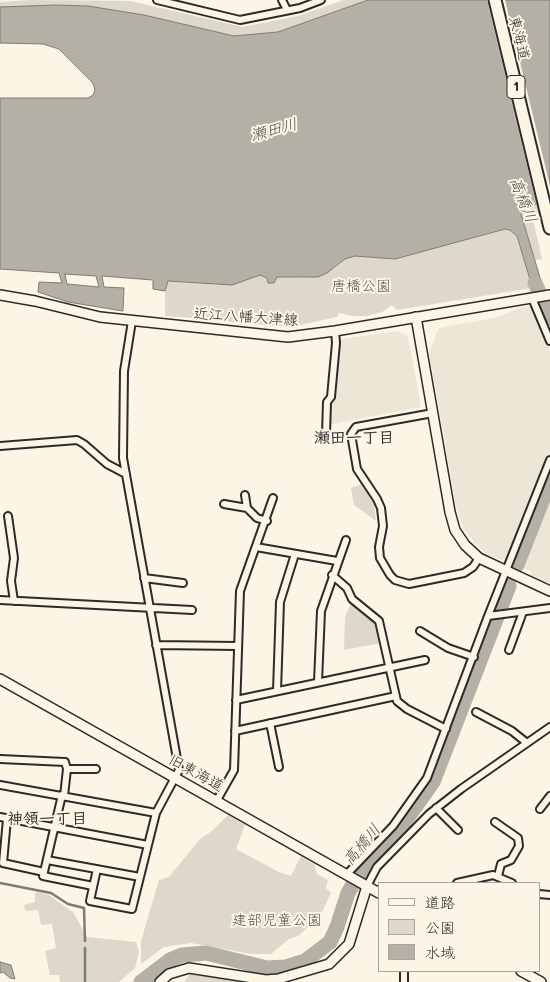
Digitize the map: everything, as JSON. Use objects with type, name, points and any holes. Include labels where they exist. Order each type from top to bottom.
[{"type":"highway","name":"東海道","points":[[495,0],[550,228]]},
{"type":"street","points":[[157,0],[240,20],[287,10],[321,0]]},
{"type":"street","points":[[282,0],[287,10]]},
{"type":"street","name":"近江八幡大津線","points":[[0,295],[35,301],[89,316],[280,337],[298,337],[548,295]]},
{"type":"street","points":[[533,298],[550,341]]},
{"type":"street","points":[[416,317],[450,512],[455,530],[479,558],[550,591]]},
{"type":"street","points":[[97,869],[90,901],[132,909],[156,813],[179,770],[148,606],[123,450],[124,384],[132,321]]},
{"type":"street","points":[[326,434],[327,402],[331,397],[336,343],[335,331]]},
{"type":"street","points":[[433,413],[356,427],[351,434],[357,469],[377,499],[380,508],[383,526],[379,547],[380,558],[395,580],[409,584],[464,573],[474,567],[479,558]]},
{"type":"street","points":[[0,446],[77,440],[107,464],[126,474]]},
{"type":"street","points":[[349,875],[419,792],[436,759],[550,460]]},
{"type":"street","points":[[245,495],[247,508]]},
{"type":"street","points":[[217,800],[234,770],[240,591],[267,521],[273,498]]},
{"type":"street","points":[[224,504],[247,508],[259,520],[267,521]]},
{"type":"street","points":[[8,516],[14,558],[11,581],[14,601]]},
{"type":"street","points":[[318,682],[321,611],[332,575],[346,540]]},
{"type":"street","points":[[256,547],[337,561]]},
{"type":"street","points":[[277,691],[280,602],[295,554]]},
{"type":"street","points":[[332,575],[347,588],[352,599],[379,621],[397,701],[407,709],[446,730]]},
{"type":"street","points":[[144,578],[183,583]]},
{"type":"street","points":[[0,600],[148,606],[192,610]]},
{"type":"street","points":[[490,615],[550,608]]},
{"type":"street","points":[[509,650],[523,612]]},
{"type":"street","points":[[420,631],[448,648],[474,657]]},
{"type":"street","points":[[156,645],[237,646]]},
{"type":"street","points":[[236,700],[425,660]]},
{"type":"street","name":"旧東海道","points":[[0,678],[378,892]]},
{"type":"street","points":[[235,731],[396,696]]},
{"type":"street","points":[[476,712],[512,731],[527,743]]},
{"type":"street","points":[[270,723],[279,767]]},
{"type":"street","points":[[160,982],[169,974],[189,968],[272,980],[328,964],[349,944],[365,885],[377,868],[436,808],[550,727]]},
{"type":"street","points":[[0,759],[65,762],[67,769],[63,795],[43,876],[93,886]]},
{"type":"street","points":[[67,769],[96,769]]},
{"type":"street","points":[[0,784],[156,813]]},
{"type":"street","points":[[545,806],[550,796]]},
{"type":"street","points":[[436,808],[458,830]]},
{"type":"street","points":[[44,872],[3,863],[4,818],[148,845]]},
{"type":"street","points":[[495,822],[518,838],[519,846],[511,860],[501,864],[498,876]]},
{"type":"street","points":[[47,860],[140,878]]},
{"type":"street","points":[[464,882],[498,876],[510,882]]},
{"type":"street","points":[[523,972],[541,982]]},
{"type":"shaded area","points":[[532,306],[547,334],[550,355],[550,585],[530,577],[531,571],[489,555],[476,545],[463,528],[456,506],[429,352],[439,328],[498,317],[519,308]]},
{"type":"shaded area","points":[[397,331],[408,336],[421,407],[328,425],[329,406],[334,402],[339,342],[342,339]]},
{"type":"green space","points":[[30,0],[130,1],[243,27],[298,16],[344,0],[368,0],[278,32],[234,36],[144,15],[88,6],[0,7],[0,2]]},
{"type":"green space","points":[[550,201],[550,211],[532,215],[542,259],[535,260],[521,214],[526,207]]},
{"type":"green space","name":"唐橋公園","points":[[505,229],[510,230],[517,236],[532,288],[397,310],[392,305],[382,312],[367,316],[352,316],[339,313],[337,317],[291,327],[230,322],[223,318],[205,319],[199,314],[192,318],[165,316],[165,291],[168,281],[225,285],[239,283],[245,279],[260,275],[267,278],[269,283],[274,283],[277,277],[307,278],[335,268],[345,259],[355,256],[395,259]]},
{"type":"green space","points":[[361,484],[374,503],[376,521],[354,505],[351,488]]},
{"type":"green space","points":[[351,603],[375,622],[381,643],[344,650],[345,617]]},
{"type":"green space","name":"建部児童公園","points":[[228,815],[245,825],[236,849],[279,872],[291,876],[301,856],[314,864],[317,874],[328,880],[326,888],[331,893],[320,916],[298,936],[289,939],[271,954],[250,954],[191,943],[164,947],[141,964],[141,941],[159,880],[169,877],[200,839],[212,831]]},
{"type":"green space","points":[[35,893],[49,895],[73,912],[87,937],[136,942],[139,952],[135,968],[119,982],[60,982],[59,975],[50,975],[45,951],[56,948],[52,924],[41,925],[38,910],[26,911],[24,905],[35,902]]},
{"type":"green space","points":[[201,971],[242,982],[184,982],[190,973]]},
{"type":"water","name":"瀬田川","points":[[368,0],[550,0],[550,201],[526,207],[521,214],[544,291],[534,293],[517,236],[510,230],[505,229],[395,259],[355,256],[345,259],[327,273],[318,277],[277,277],[274,283],[268,283],[267,278],[260,275],[232,285],[168,281],[165,291],[153,289],[153,280],[102,276],[104,287],[124,288],[123,311],[68,302],[38,292],[39,282],[62,283],[59,273],[0,269],[0,98],[88,98],[93,95],[95,90],[93,83],[59,49],[43,44],[0,43],[0,7],[88,6],[144,15],[234,36],[278,32]],"holes":[[[65,274],[96,276],[99,287],[67,284]]]},
{"type":"water","points":[[0,962],[11,965],[15,979],[10,978],[3,972],[0,973]]},
{"type":"pier","points":[[487,0],[505,0],[550,186],[550,204],[537,207]]},
{"type":"waterway","name":"高橋川","points":[[535,283],[550,318]]},
{"type":"waterway","name":"高橋川","points":[[517,565],[550,481]]},
{"type":"waterway","name":"高橋川","points":[[141,982],[170,960],[182,955],[206,953],[267,968],[286,967],[305,961],[330,942],[348,893],[362,869],[404,823],[433,782],[509,586]]},
{"type":"waterway","points":[[0,883],[51,893],[68,904],[84,908],[85,941]]},
{"type":"waterway","points":[[85,948],[85,982]]},
{"type":"district","name":"瀬田一丁目","points":[[354,438]]},
{"type":"district","name":"神領一丁目","points":[[47,819]]}]
